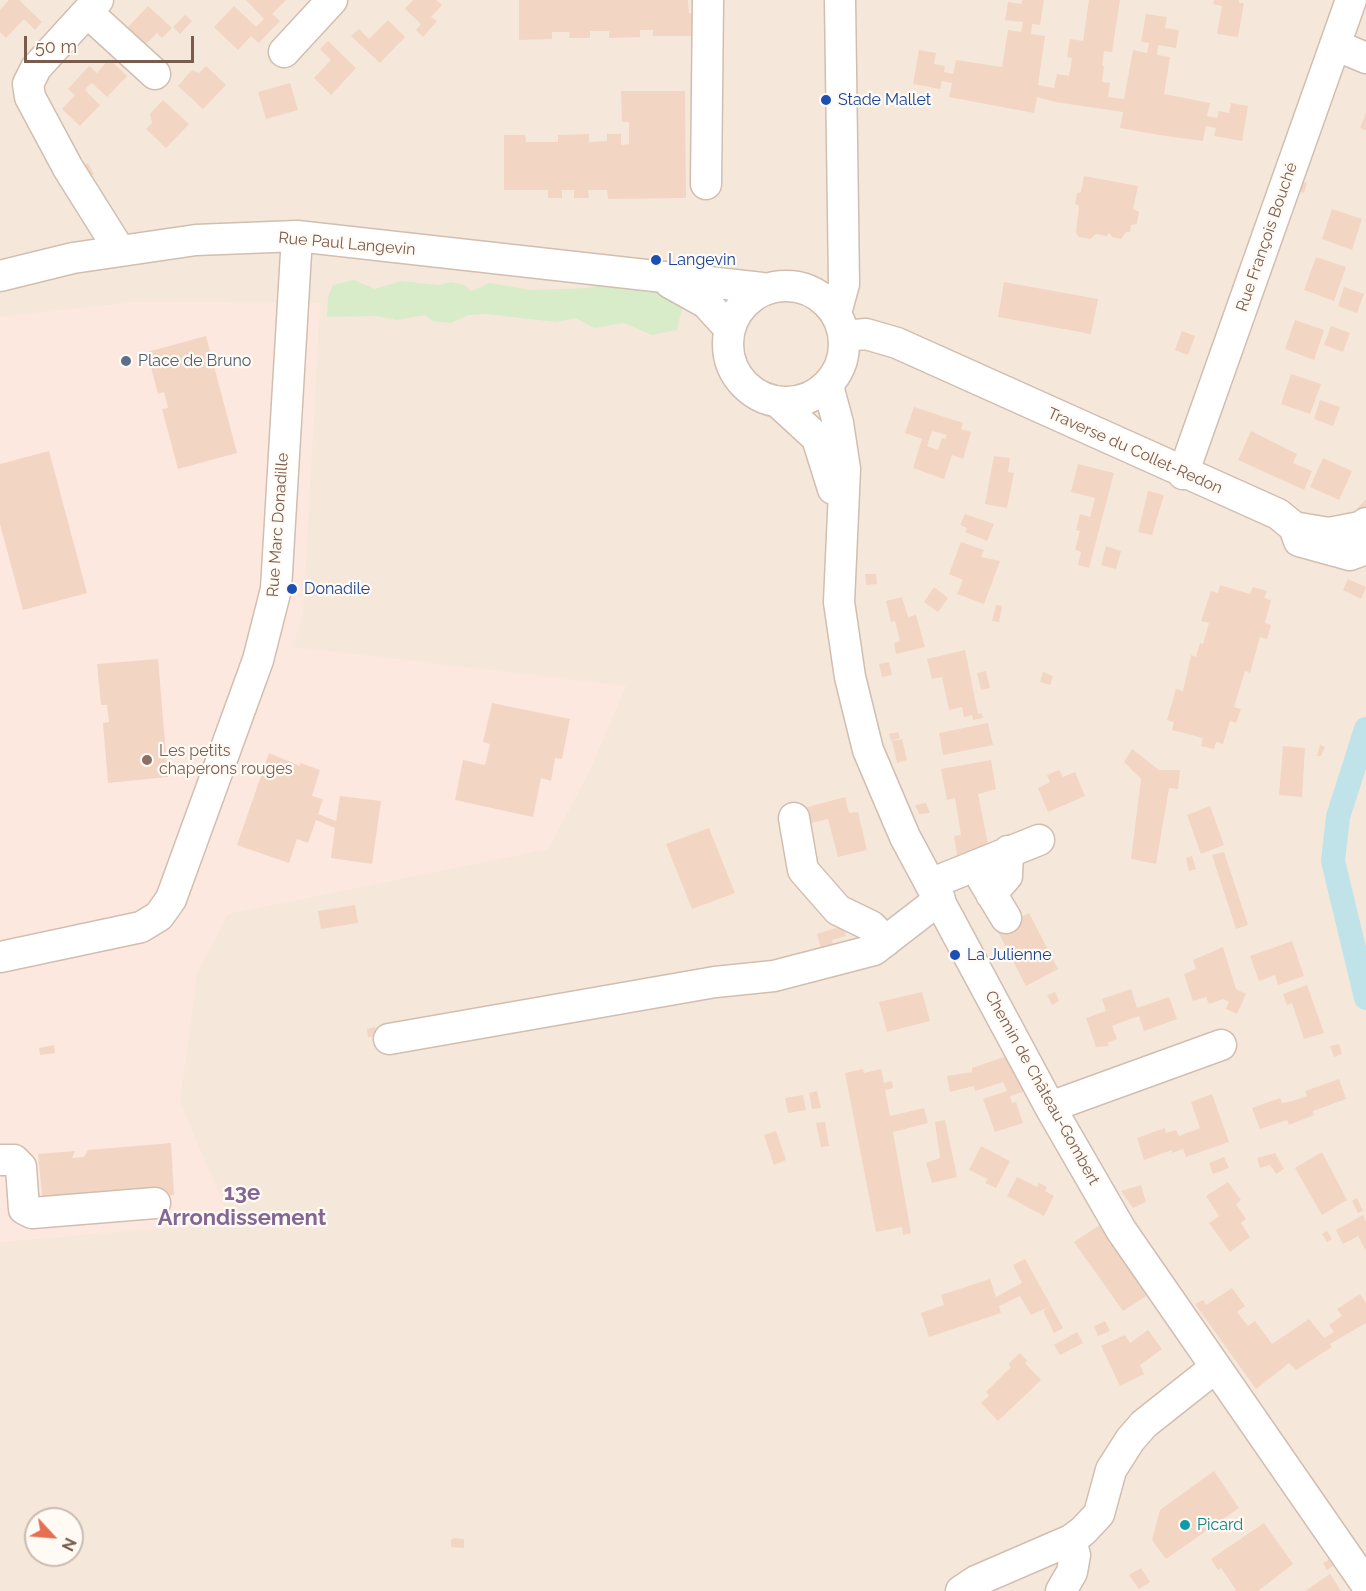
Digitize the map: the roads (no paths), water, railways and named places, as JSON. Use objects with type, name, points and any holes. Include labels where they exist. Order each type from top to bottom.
[{"type":"street","points":[[706,184],[708,0]]},
{"type":"street","points":[[834,375],[843,284],[840,0]]},
{"type":"street","name":"Rue François Bouché","points":[[1183,474],[1351,0]]},
{"type":"street","points":[[284,52],[326,2]]},
{"type":"street","points":[[120,251],[68,168],[30,97],[28,84],[36,68],[92,6],[155,74]]},
{"type":"street","points":[[1335,45],[1366,58]]},
{"type":"street","name":"Rue Paul Langevin","points":[[0,276],[74,258],[196,240],[297,236],[762,288]]},
{"type":"street","name":"Rue Marc Donadille","points":[[0,957],[141,927],[159,916],[171,899],[258,660],[276,589],[297,236]]},
{"type":"street","points":[[799,287],[821,270],[843,237]]},
{"type":"street","name":"Rue Paul Langevin","points":[[659,278],[689,291],[706,303],[729,328]]},
{"type":"street","points":[[840,324],[820,296],[799,287],[762,288],[741,306],[729,328],[727,353],[736,377],[755,395],[779,403],[805,400],[834,375],[869,350],[897,343]]},
{"type":"street","name":"Traverse du Collet-Redon","points":[[840,324],[897,343],[1183,474],[1278,514],[1294,527],[1299,541],[1316,548],[1350,555],[1366,549]]},
{"type":"street","name":"Chemin de Château-Gombert","points":[[834,375],[844,469],[839,602],[850,677],[868,750],[905,837],[1050,1107],[1121,1230],[1366,1584]]},
{"type":"street","name":"Chemin de Château-Gombert","points":[[779,403],[817,438],[831,477],[840,540]]},
{"type":"street","points":[[1294,527],[1329,533],[1360,527],[1366,523]]},
{"type":"street","points":[[794,818],[803,870],[838,910],[871,926],[886,941]]},
{"type":"street","points":[[389,1039],[715,982],[774,976],[874,950],[886,941],[935,891],[1008,851],[1039,840]]},
{"type":"street","points":[[993,897],[1007,876],[1008,851]]},
{"type":"street","points":[[1050,1107],[1221,1045]]},
{"type":"street","points":[[0,1160],[14,1160],[21,1167],[24,1209],[32,1213],[155,1203]]},
{"type":"street","points":[[961,1591],[976,1581],[1071,1540],[1099,1514],[1111,1470],[1130,1440],[1144,1424],[1215,1367]]},
{"type":"street","points":[[1061,1591],[1072,1572],[1075,1555],[1071,1540]]},
{"type":"waterway","points":[[1366,729],[1338,817],[1333,861],[1366,998]]},
{"type":"place","name":"Stade Mallet","points":[[826,100]]},
{"type":"place","name":"Langevin","points":[[656,260]]},
{"type":"place","name":"Place de Bruno","points":[[126,361]]},
{"type":"place","name":"Donadile","points":[[292,589]]},
{"type":"place","name":"Les petits chaperons rouges","points":[[147,760]]},
{"type":"place","name":"La Julienne","points":[[955,955]]},
{"type":"place","name":"Picard","points":[[1185,1525]]},
{"type":"district","name":"13e Arrondissement","points":[[242,1206]]}]
